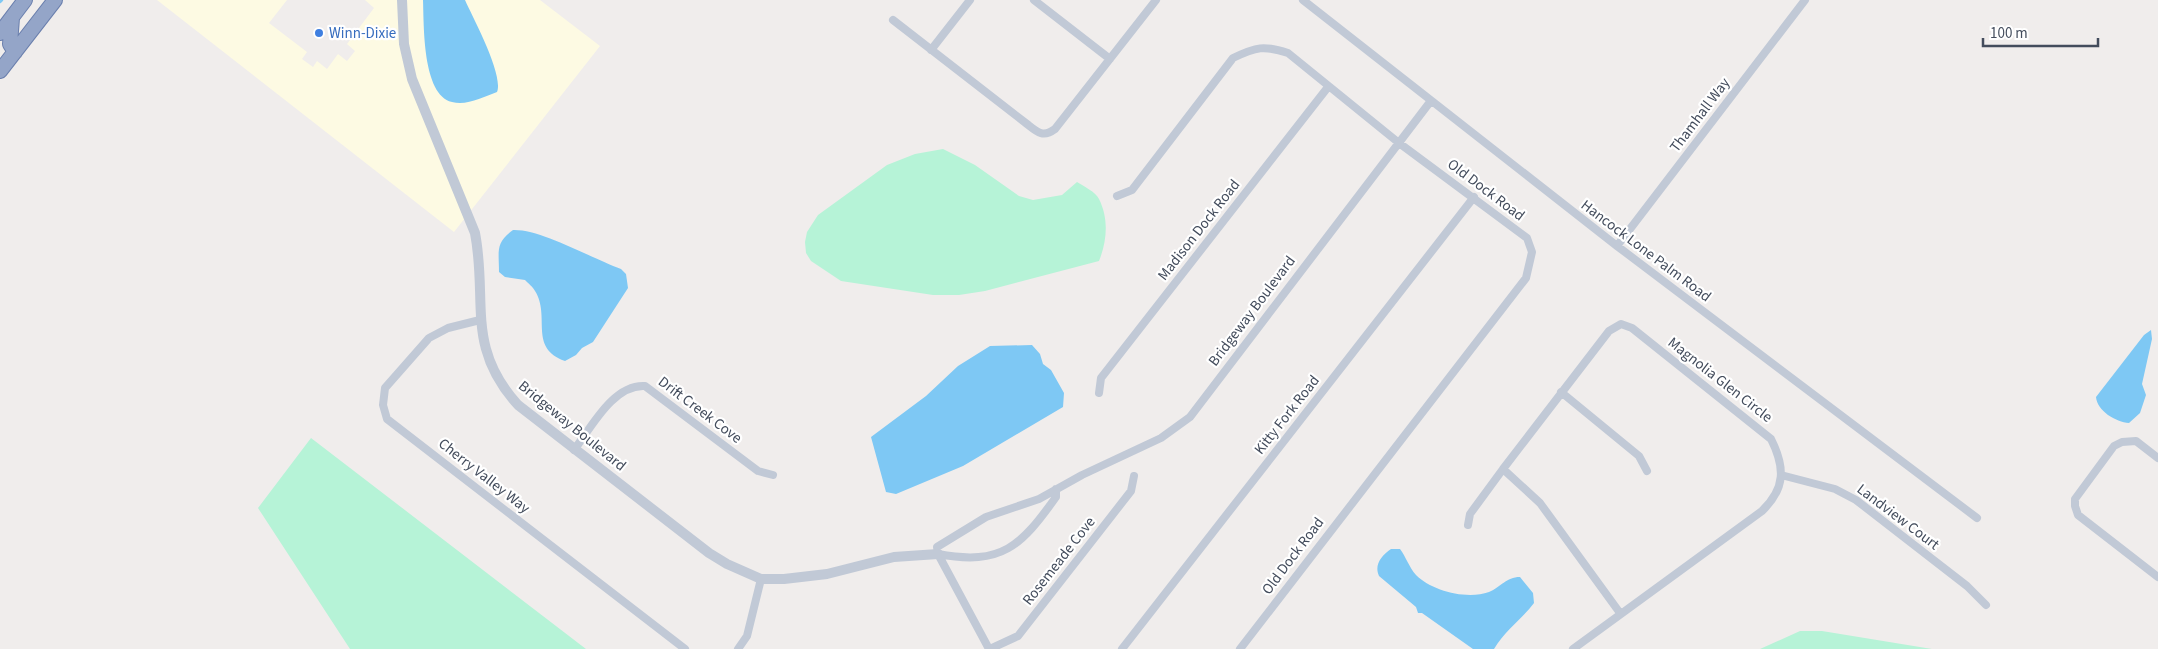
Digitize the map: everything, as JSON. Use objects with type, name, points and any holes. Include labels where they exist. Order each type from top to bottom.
[{"type":"highway","points":[[0,33],[25,0]]},
{"type":"highway","points":[[0,72],[56,0]]},
{"type":"highway","points":[[12,17],[10,38],[15,52]]},
{"type":"street","name":"Bridgeway Boulevard","points":[[402,0],[404,44],[412,78],[439,149],[475,233],[480,259],[480,320],[489,362],[508,394],[518,405],[709,553],[726,564],[761,579],[801,578],[894,556],[938,554],[975,558],[1003,552],[1021,540],[1037,523],[1056,497],[1056,489]]},
{"type":"street","points":[[931,50],[970,0]]},
{"type":"street","points":[[1034,0],[1110,58]]},
{"type":"street","points":[[893,20],[1042,134],[1048,134],[1055,129],[1156,0]]},
{"type":"street","name":"Hancock Lone Palm Road","points":[[1303,0],[1430,102],[1616,246],[1977,518]]},
{"type":"street","name":"Thamhall Way","points":[[1616,246],[1805,0]]},
{"type":"street","name":"Old Dock Road","points":[[1117,196],[1132,190],[1233,58],[1249,50],[1269,46],[1288,53],[1399,143],[1527,238],[1532,252],[1526,278],[1240,649]]},
{"type":"street","name":"Madison Dock Road","points":[[1099,393],[1101,378],[1328,87]]},
{"type":"street","name":"Bridgeway Boulevard","points":[[938,554],[937,547],[978,522],[1039,498],[1161,438],[1190,417],[1430,102]]},
{"type":"street","name":"Kitty Fork Road","points":[[1122,649],[1474,197]]},
{"type":"street","name":"Cherry Valley Way","points":[[480,320],[448,328],[429,338],[384,388],[383,405],[387,419],[684,649]]},
{"type":"street","name":"Magnolia Glen Circle","points":[[1468,525],[1470,514],[1502,469],[1609,331],[1622,324],[1632,328],[1771,439],[1780,457],[1781,475],[1779,487],[1773,500],[1762,511],[1573,649]]},
{"type":"street","name":"Drift Creek Cove","points":[[574,450],[617,394],[636,385],[644,386],[758,472],[773,476]]},
{"type":"street","points":[[1562,392],[1639,456],[1647,471]]},
{"type":"street","points":[[2158,458],[2136,441],[2122,442],[2114,446],[2075,498],[2074,506],[2078,515],[2158,577]]},
{"type":"street","points":[[1502,469],[1540,503],[1620,614]]},
{"type":"street","name":"Landview Court","points":[[1781,475],[1835,490],[1856,500],[1967,586],[1986,605]]},
{"type":"street","name":"Rosemeade Cove","points":[[990,649],[1018,636],[1131,491],[1134,476]]},
{"type":"street","points":[[938,554],[990,649]]},
{"type":"street","points":[[738,649],[747,636],[761,579]]},
{"type":"shaded area","points":[[157,0],[287,0],[269,23],[307,52],[302,59],[313,67],[317,61],[327,69],[338,54],[347,61],[355,51],[347,44],[374,8],[365,0],[540,0],[600,46],[454,232]]},
{"type":"green space","points":[[943,149],[975,165],[1019,196],[1033,200],[1062,195],[1077,182],[1092,192],[1099,199],[1106,222],[1104,246],[1099,261],[985,291],[959,295],[933,295],[841,281],[811,261],[806,253],[805,242],[807,232],[818,215],[887,165],[915,154]]},
{"type":"green space","points":[[311,438],[586,649],[350,649],[258,508]]},
{"type":"green space","points":[[1800,631],[1822,631],[1932,649],[1760,649]]},
{"type":"water","points":[[423,0],[465,0],[492,60],[498,84],[497,92],[463,103],[452,102],[442,97],[430,73],[425,41]]},
{"type":"water","points":[[513,230],[552,239],[621,269],[626,274],[628,288],[593,342],[565,361],[554,355],[547,348],[543,340],[541,311],[534,290],[525,280],[505,277],[499,272],[499,248],[503,239]]},
{"type":"water","points":[[2151,330],[2152,339],[2142,384],[2146,395],[2140,413],[2129,423],[2124,422],[2103,411],[2096,397],[2144,335]]},
{"type":"water","points":[[1032,345],[1040,354],[1043,364],[1051,370],[1064,393],[1063,407],[963,466],[896,494],[886,492],[871,437],[926,396],[958,366],[990,346]]},
{"type":"water","points":[[1391,549],[1400,549],[1416,575],[1440,590],[1460,594],[1480,594],[1493,590],[1507,580],[1520,577],[1533,593],[1534,603],[1503,636],[1494,649],[1473,649],[1422,613],[1418,613],[1416,607],[1379,576],[1377,568],[1379,561]]},
{"type":"place","name":"Winn-Dixie","points":[[319,33]]}]
